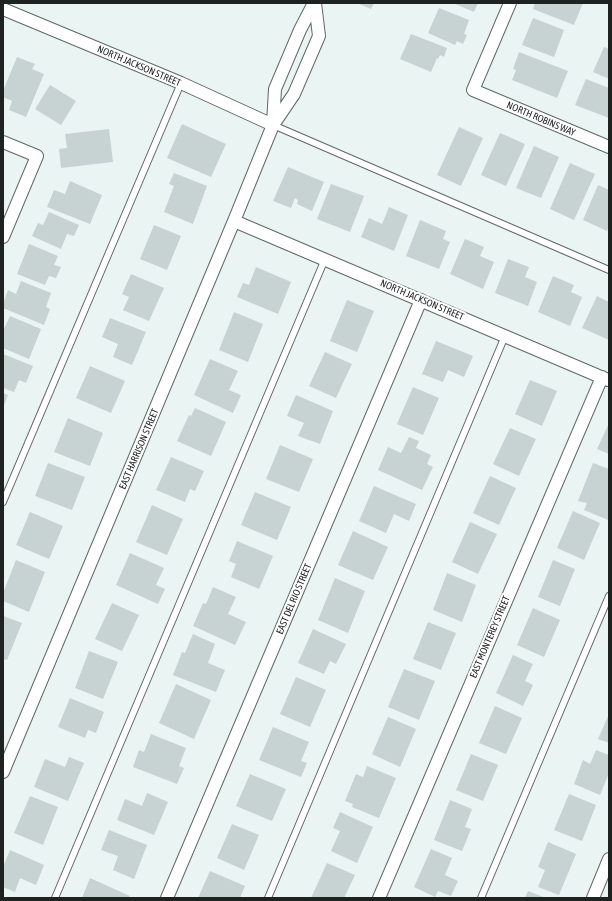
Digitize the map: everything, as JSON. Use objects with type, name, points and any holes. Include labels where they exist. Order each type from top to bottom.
[{"type":"street","name":"EAST HARRISON STREET","points":[[273,125],[275,89],[300,30],[314,3]]},
{"type":"street","name":"EAST HARRISON STREET","points":[[3,772],[273,125],[294,94],[319,36],[314,3]]},
{"type":"street","name":"NORTH ROBINS WAY","points":[[510,3],[473,90],[609,147]]},
{"type":"street","name":"NORTH JACKSON STREET","points":[[3,9],[180,83],[273,125]]},
{"type":"street","points":[[3,142],[37,156],[3,237]]},
{"type":"street","name":"NORTH JACKSON STREET","points":[[234,221],[605,378]]},
{"type":"street","name":"EAST DEL RIO STREET","points":[[167,898],[421,300]]},
{"type":"street","name":"EAST MONTEREY STREET","points":[[379,898],[605,378]]},
{"type":"street","points":[[593,898],[609,859]]},
{"type":"lane","points":[[3,502],[180,83]]},
{"type":"lane","points":[[273,125],[609,270]]},
{"type":"lane","points":[[55,898],[325,259]]},
{"type":"lane","points":[[268,898],[505,336]]},
{"type":"lane","points":[[481,898],[609,596]]},
{"type":"building","points":[[357,3],[374,3],[371,9]]},
{"type":"building","points":[[453,3],[478,3],[474,12]]},
{"type":"building","points":[[535,3],[583,3],[574,25],[533,9]]},
{"type":"building","points":[[439,8],[469,20],[464,34],[467,35],[463,44],[457,41],[455,45],[428,33]]},
{"type":"building","points":[[533,18],[564,30],[554,57],[522,45]]},
{"type":"building","points":[[411,34],[447,48],[444,57],[440,55],[438,59],[437,58],[431,72],[400,59]]},
{"type":"building","points":[[604,47],[609,49],[609,79],[593,72]]},
{"type":"building","points":[[519,52],[568,71],[557,98],[512,80],[516,70],[513,69]]},
{"type":"building","points":[[17,57],[35,64],[32,69],[44,74],[26,117],[9,110],[12,101],[3,97],[3,91]]},
{"type":"building","points":[[586,79],[609,88],[609,118],[575,105]]},
{"type":"building","points":[[50,85],[76,101],[61,125],[35,109]]},
{"type":"building","points":[[182,124],[226,144],[211,177],[167,158]]},
{"type":"building","points":[[459,127],[483,138],[461,186],[437,175]]},
{"type":"building","points":[[109,129],[113,162],[61,168],[59,149],[67,148],[65,134]]},
{"type":"building","points":[[500,133],[525,144],[506,186],[481,175]]},
{"type":"building","points":[[534,146],[559,157],[541,198],[516,188]]},
{"type":"building","points":[[570,163],[595,174],[574,220],[550,209]]},
{"type":"building","points":[[288,167],[324,182],[312,211],[297,204],[298,200],[295,198],[291,208],[273,201]]},
{"type":"building","points":[[174,173],[207,186],[193,224],[164,212],[174,186],[169,184]]},
{"type":"building","points":[[70,181],[102,195],[90,224],[47,207],[54,190],[65,194]]},
{"type":"building","points":[[331,184],[364,196],[350,232],[317,219]]},
{"type":"building","points":[[598,185],[609,190],[609,226],[607,231],[583,220]]},
{"type":"building","points":[[389,207],[408,215],[394,251],[361,237],[369,218],[382,224]]},
{"type":"building","points":[[49,212],[79,225],[74,236],[67,234],[61,249],[32,236],[38,223],[43,225]]},
{"type":"building","points":[[420,220],[446,231],[443,239],[450,242],[439,269],[406,256]]},
{"type":"building","points":[[154,225],[181,236],[167,270],[140,259]]},
{"type":"building","points":[[465,239],[484,247],[480,256],[494,262],[483,289],[450,274]]},
{"type":"building","points":[[29,244],[58,256],[54,265],[61,267],[56,278],[49,276],[45,285],[17,274]]},
{"type":"building","points":[[508,259],[529,267],[525,277],[537,282],[528,306],[495,293]]},
{"type":"building","points":[[256,267],[291,282],[278,314],[237,297],[243,283],[249,285]]},
{"type":"building","points":[[131,274],[164,288],[149,321],[123,310],[129,297],[122,294]]},
{"type":"building","points":[[553,276],[574,285],[571,292],[582,297],[570,326],[538,312]]},
{"type":"building","points":[[21,281],[51,293],[46,307],[50,309],[44,325],[3,308],[8,290],[16,294]]},
{"type":"building","points":[[597,296],[609,302],[609,340],[582,328]]},
{"type":"building","points":[[347,300],[374,311],[357,352],[330,341]]},
{"type":"building","points":[[234,312],[263,324],[248,362],[219,350]]},
{"type":"building","points":[[10,316],[41,329],[29,359],[3,348],[3,329]]},
{"type":"building","points":[[110,318],[146,332],[132,365],[113,357],[118,344],[102,337]]},
{"type":"building","points":[[436,341],[473,356],[464,377],[448,370],[443,382],[422,374]]},
{"type":"building","points":[[325,352],[352,364],[336,398],[309,386]]},
{"type":"building","points":[[3,354],[33,366],[26,383],[19,380],[14,392],[3,388]]},
{"type":"building","points":[[210,359],[238,371],[229,390],[241,395],[233,413],[194,395]]},
{"type":"building","points":[[90,366],[125,381],[111,413],[76,398]]},
{"type":"building","points":[[530,380],[557,391],[542,426],[515,414]]},
{"type":"building","points":[[413,387],[439,398],[423,435],[397,424]]},
{"type":"building","points":[[3,393],[8,395],[3,408]]},
{"type":"building","points":[[296,395],[333,411],[320,444],[298,436],[304,423],[287,416]]},
{"type":"building","points":[[195,408],[226,422],[211,456],[177,441],[189,415],[191,416]]},
{"type":"building","points":[[68,418],[103,433],[90,466],[54,452]]},
{"type":"building","points":[[609,423],[609,454],[597,449]]},
{"type":"building","points":[[510,428],[536,439],[519,476],[493,464]]},
{"type":"building","points":[[409,437],[419,441],[416,448],[431,455],[427,464],[433,467],[422,490],[378,470],[388,447],[401,453]]},
{"type":"building","points":[[280,445],[313,459],[299,492],[266,479]]},
{"type":"building","points":[[171,457],[204,471],[195,491],[190,489],[185,502],[156,490]]},
{"type":"building","points":[[48,463],[85,477],[72,510],[35,496]]},
{"type":"building","points":[[593,463],[609,469],[608,520],[584,510],[587,503],[578,501]]},
{"type":"building","points":[[490,476],[516,488],[499,525],[473,513]]},
{"type":"building","points":[[374,486],[416,504],[409,521],[394,514],[386,533],[359,521]]},
{"type":"building","points":[[255,492],[291,507],[277,540],[241,525]]},
{"type":"building","points":[[152,505],[183,519],[167,555],[136,542]]},
{"type":"building","points":[[573,511],[600,523],[584,560],[557,548]]},
{"type":"building","points":[[30,512],[63,526],[49,559],[16,545]]},
{"type":"building","points":[[470,522],[497,534],[478,574],[452,562]]},
{"type":"building","points":[[353,531],[388,547],[373,580],[338,565]]},
{"type":"building","points":[[237,541],[273,556],[259,589],[231,577],[236,564],[229,561]]},
{"type":"building","points":[[130,553],[164,568],[156,585],[165,589],[158,604],[116,585]]},
{"type":"building","points":[[16,560],[45,572],[29,612],[3,601],[3,593]]},
{"type":"building","points":[[553,560],[575,569],[560,606],[538,597]]},
{"type":"building","points":[[447,573],[476,585],[462,622],[433,610]]},
{"type":"building","points":[[335,578],[365,591],[348,633],[318,620]]},
{"type":"building","points":[[213,587],[236,597],[228,614],[246,622],[235,645],[193,626],[203,603],[206,604]]},
{"type":"building","points":[[112,603],[139,615],[122,651],[95,639]]},
{"type":"building","points":[[533,608],[560,620],[544,657],[517,645]]},
{"type":"building","points":[[3,616],[22,623],[7,660],[3,659]]},
{"type":"building","points":[[428,622],[456,633],[441,670],[413,659]]},
{"type":"building","points":[[313,629],[346,644],[336,664],[330,661],[324,674],[298,663]]},
{"type":"building","points":[[193,634],[215,644],[208,663],[225,670],[216,692],[173,675],[182,652],[185,653]]},
{"type":"building","points":[[89,651],[118,662],[103,699],[75,688]]},
{"type":"building","points":[[513,655],[533,664],[525,681],[533,685],[523,706],[496,693]]},
{"type":"building","points":[[404,669],[435,681],[419,720],[388,707]]},
{"type":"building","points":[[296,677],[326,690],[310,727],[280,714]]},
{"type":"building","points":[[176,684],[211,700],[194,739],[159,723]]},
{"type":"building","points":[[70,698],[104,712],[96,733],[88,730],[85,738],[58,727]]},
{"type":"building","points":[[495,706],[522,718],[506,754],[479,743]]},
{"type":"building","points":[[609,714],[609,743],[598,739]]},
{"type":"building","points":[[388,717],[416,729],[400,767],[372,754]]},
{"type":"building","points":[[273,727],[309,742],[301,761],[307,763],[301,777],[259,760]]},
{"type":"building","points":[[151,734],[186,748],[179,766],[184,768],[177,784],[133,767],[139,750],[144,752]]},
{"type":"building","points":[[596,750],[609,755],[609,773],[600,795],[574,784],[583,760],[590,764]]},
{"type":"building","points":[[471,754],[498,765],[483,801],[456,790]]},
{"type":"building","points":[[69,757],[84,763],[68,801],[34,787],[45,759],[65,767]]},
{"type":"building","points":[[367,766],[396,778],[379,818],[352,807],[353,804],[345,801],[356,774],[363,777]]},
{"type":"building","points":[[250,774],[286,789],[272,821],[236,806]]},
{"type":"building","points":[[147,793],[168,802],[154,835],[117,820],[125,799],[142,806]]},
{"type":"building","points":[[569,794],[596,805],[582,841],[554,830]]},
{"type":"building","points":[[30,796],[58,807],[43,845],[14,833]]},
{"type":"building","points":[[450,800],[472,809],[465,827],[471,829],[462,851],[434,840]]},
{"type":"building","points":[[340,812],[373,827],[357,863],[331,851],[340,831],[333,828]]},
{"type":"building","points":[[232,824],[259,835],[244,870],[217,858]]},
{"type":"building","points":[[109,830],[147,845],[134,879],[113,870],[118,856],[101,850]]},
{"type":"building","points":[[548,842],[576,854],[559,895],[538,887],[545,870],[538,867]]},
{"type":"building","points":[[431,849],[452,858],[445,875],[458,881],[451,896],[438,891],[435,897],[414,887]]},
{"type":"building","points":[[10,850],[44,865],[36,885],[20,878],[15,892],[3,887],[3,867]]},
{"type":"building","points":[[327,863],[355,875],[344,898],[311,898]]},
{"type":"building","points":[[210,871],[245,886],[240,898],[198,898]]},
{"type":"building","points":[[90,878],[130,896],[128,898],[82,898]]},
{"type":"building","points":[[528,891],[546,898],[525,898]]}]
